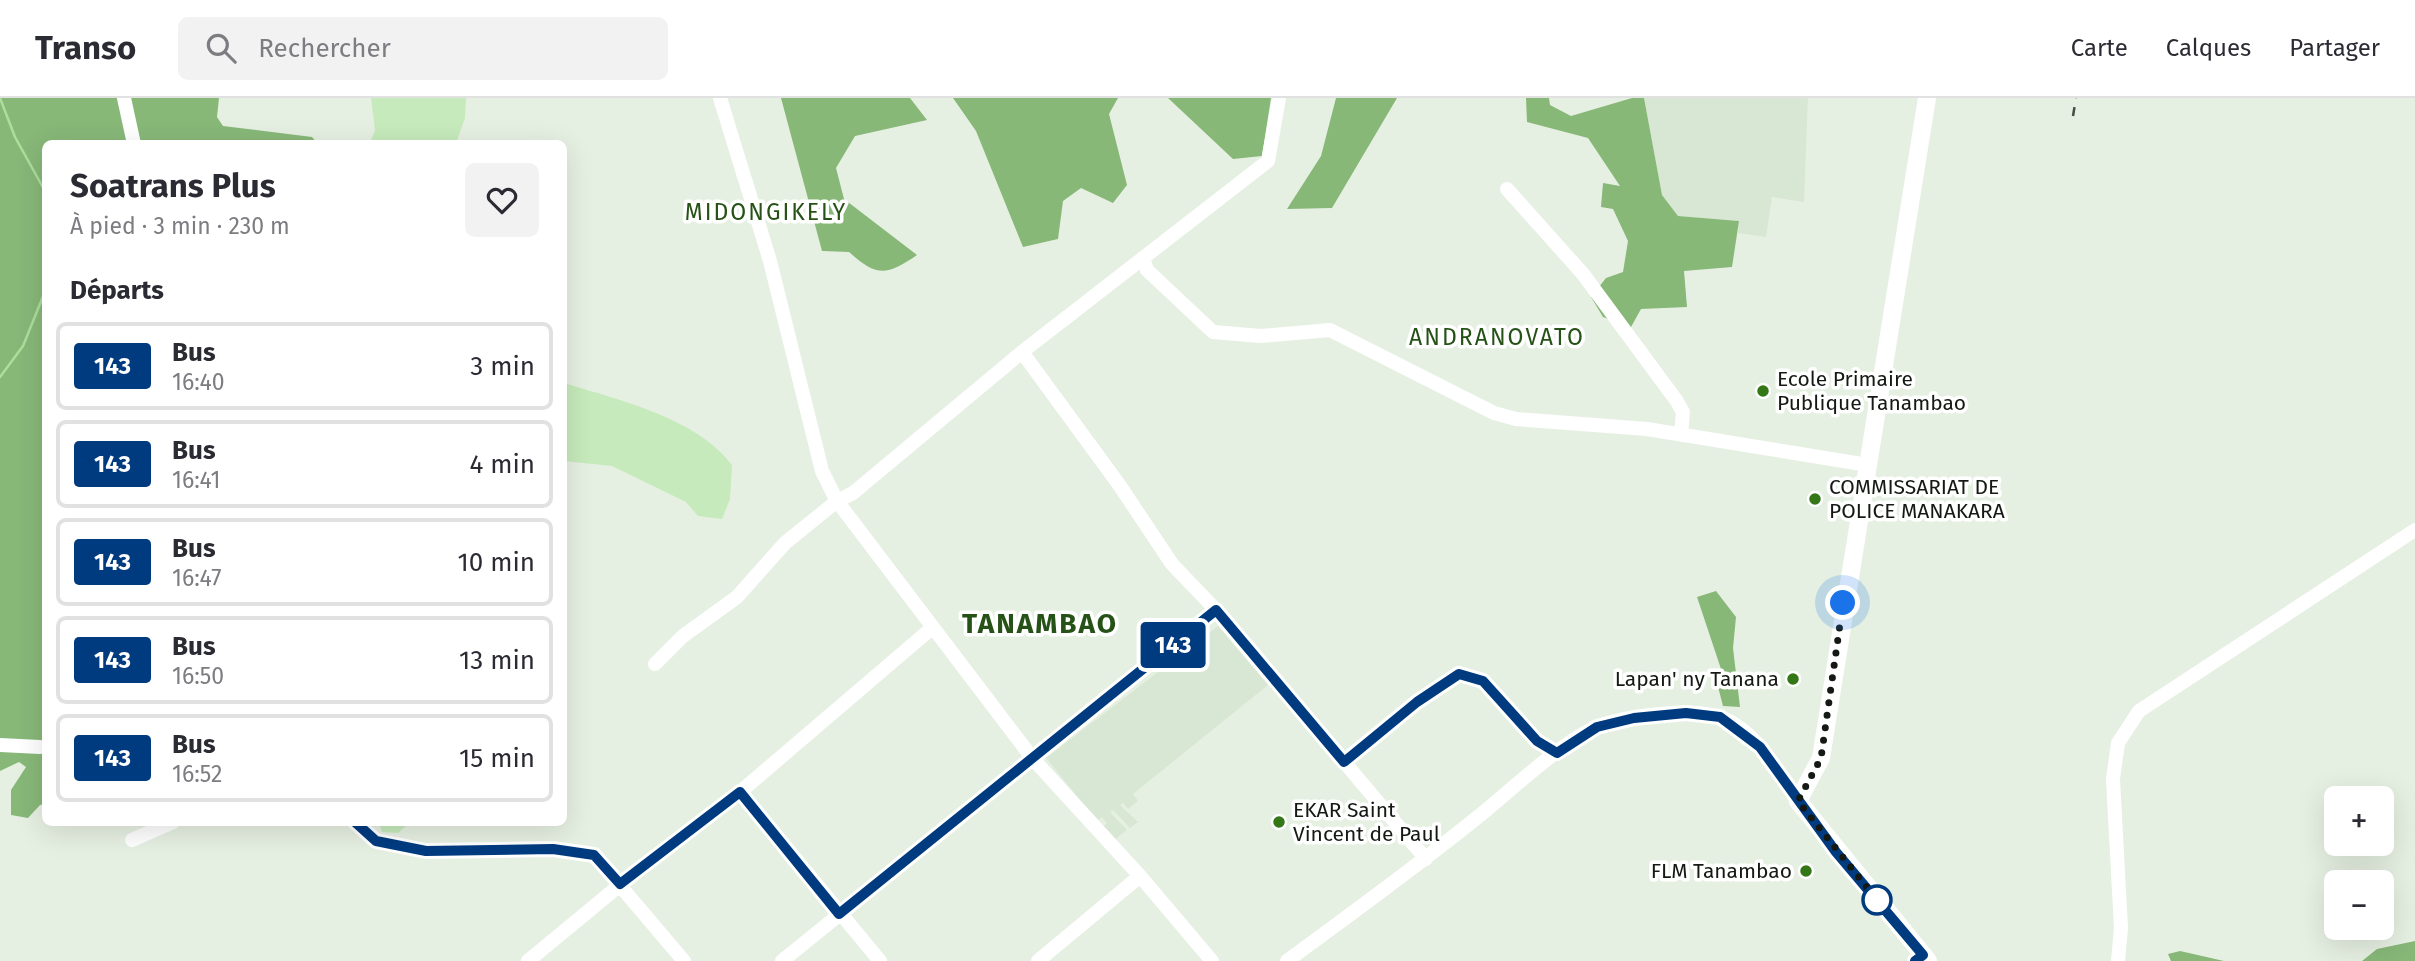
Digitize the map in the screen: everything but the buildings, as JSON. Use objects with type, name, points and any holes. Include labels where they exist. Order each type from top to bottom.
[{"type":"main road","points":[[1922,959],[1798,801],[1821,758],[1927,98]]},
{"type":"street","points":[[124,98],[133,140]]},
{"type":"street","points":[[720,98],[770,261],[822,471],[837,501],[1033,759],[1140,876],[1212,961]]},
{"type":"street","points":[[655,664],[683,636],[737,597],[785,542],[837,501],[853,493],[1022,352],[1268,161],[1279,98]]},
{"type":"street","points":[[1507,189],[1518,198],[1583,274],[1676,400],[1683,412],[1681,435]]},
{"type":"street","points":[[1143,258],[1147,270],[1213,332],[1261,335],[1330,330],[1494,413],[1516,419],[1647,429],[1868,466]]},
{"type":"street","points":[[1022,352],[1120,485],[1172,564],[1216,610],[1426,859]]},
{"type":"street","points":[[2118,961],[2121,928],[2113,779],[2118,743],[2132,722],[2139,712],[2171,690],[2415,530]]},
{"type":"street","points":[[782,961],[1216,610]]},
{"type":"street","points":[[528,961],[620,884],[740,792],[932,628]]},
{"type":"street","points":[[1344,762],[1417,702],[1459,674],[1483,681],[1537,741],[1557,753]]},
{"type":"street","points":[[1287,961],[1426,859],[1557,753],[1597,727],[1634,718],[1686,713],[1720,717],[1760,747],[1798,801]]},
{"type":"street","points":[[0,745],[40,747]]},
{"type":"street","points":[[740,792],[880,961]]},
{"type":"street","points":[[132,840],[164,826]]},
{"type":"street","points":[[359,826],[376,841],[426,851],[553,849],[594,855],[684,961]]},
{"type":"street","points":[[1038,961],[1140,876]]},
{"type":"shaded area","points":[[1644,98],[1808,98],[1804,202],[1772,197],[1766,237],[1738,233],[1739,221],[1678,216],[1662,195]]},
{"type":"shaded area","points":[[1218,626],[1268,685],[1133,794],[1138,801],[1128,809],[1123,803],[1120,805],[1138,822],[1130,828],[1113,810],[1110,812],[1127,830],[1113,841],[1102,828],[1107,823],[1102,817],[1097,821],[1046,758]]},
{"type":"green space","points":[[0,98],[219,98],[217,117],[223,126],[312,137],[314,140],[42,140],[42,805],[28,818],[11,815],[11,790],[26,767],[19,762],[0,771]]},
{"type":"green space","points":[[371,98],[466,98],[465,118],[457,140],[371,140],[375,130]]},
{"type":"green space","points":[[781,98],[910,98],[927,120],[855,136],[836,168],[844,199],[917,255],[897,267],[882,271],[867,266],[849,252],[822,251]]},
{"type":"green space","points":[[953,98],[1118,98],[1109,114],[1127,185],[1113,203],[1081,188],[1063,201],[1058,239],[1023,247],[976,131]]},
{"type":"green space","points":[[1168,98],[1271,98],[1262,156],[1233,159]]},
{"type":"green space","points":[[1336,98],[1397,98],[1332,208],[1287,209],[1321,156]]},
{"type":"green space","points":[[1526,98],[1549,98],[1550,105],[1571,116],[1632,98],[1644,98],[1662,195],[1678,216],[1739,221],[1732,267],[1684,271],[1687,307],[1641,309],[1631,327],[1603,317],[1591,297],[1606,278],[1623,272],[1628,241],[1613,209],[1601,207],[1603,183],[1620,186],[1588,138],[1527,122]]},
{"type":"green space","points":[[567,384],[656,413],[699,435],[732,465],[730,499],[722,519],[698,516],[686,502],[612,466],[567,461]]},
{"type":"green space","points":[[1716,591],[1736,617],[1733,648],[1740,707],[1723,706],[1716,679],[1721,669],[1697,597]]},
{"type":"green space","points":[[380,826],[406,826],[398,833],[382,832]]},
{"type":"green space","points":[[2415,941],[2415,961],[2362,961],[2377,949]]},
{"type":"green space","points":[[2180,951],[2224,961],[2171,961],[2168,954]]},
{"type":"waterway","points":[[0,98],[15,137],[42,186]]},
{"type":"waterway","points":[[0,377],[23,346],[42,299]]},
{"type":"railway","points":[[2073,116],[2076,98]]},
{"type":"bus line","name":"143","points":[[359,826],[376,841],[426,851],[553,849],[594,855],[620,884],[740,792],[839,914],[1216,610],[1344,762],[1417,702],[1459,674],[1472,675],[1483,681],[1537,741],[1557,753],[1597,727],[1634,718],[1686,713],[1720,717],[1760,747],[1836,852],[1923,955],[1915,961]]},
{"type":"place","name":"Ecole Primaire Publique Tanambao","points":[[1763,391]]},
{"type":"place","name":"COMMISSARIAT DE POLICE MANAKARA","points":[[1815,499]]},
{"type":"place","name":"Lapan' ny Tanana","points":[[1793,679]]},
{"type":"place","name":"EKAR Saint Vincent de Paul","points":[[1279,822]]},
{"type":"place","name":"FLM Tanambao","points":[[1806,871]]},
{"type":"district","name":"MIDONGIKELY","points":[[766,212]]},
{"type":"district","name":"ANDRANOVATO","points":[[1497,337]]},
{"type":"district","name":"TANAMBAO","points":[[1040,623]]},
{"type":"route","points":[[1843,603],[1821,758],[1798,801],[1836,852],[1877,900]]}]
